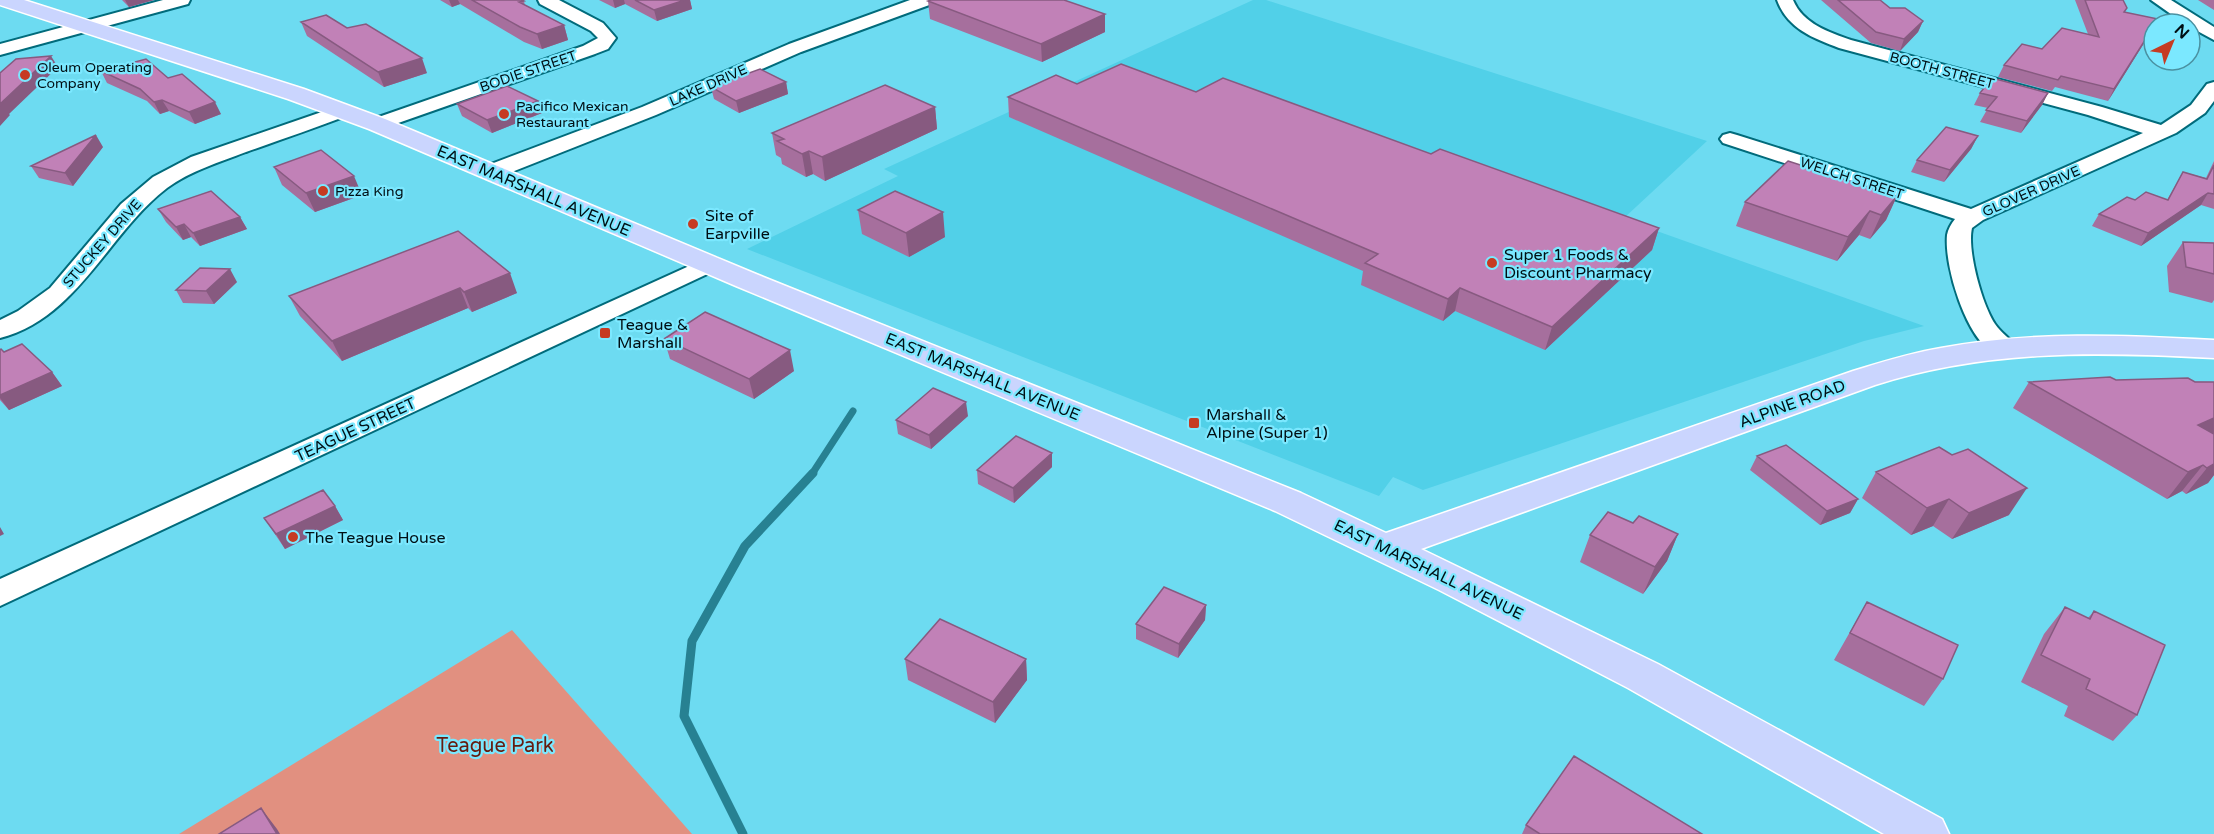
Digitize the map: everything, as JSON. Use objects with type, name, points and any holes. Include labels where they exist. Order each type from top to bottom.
[{"type":"main road","name":"EAST MARSHALL AVENUE","points":[[4,0],[210,66],[376,124],[709,264],[1190,461],[1386,547],[1643,676],[1926,834]]},
{"type":"main road","name":"ALPINE ROAD","points":[[1386,547],[1864,378],[1923,361],[2004,348],[2117,345],[2214,349]]},
{"type":"street","points":[[0,50],[182,0]]},
{"type":"street","name":"BODIE STREET","points":[[376,124],[589,50],[602,45],[607,38],[597,27],[546,0]]},
{"type":"street","name":"LAKE DRIVE","points":[[491,172],[649,111],[795,48],[927,0]]},
{"type":"street","name":"BOOTH STREET","points":[[1785,0],[1798,21],[1826,37],[2162,132]]},
{"type":"street","points":[[2159,0],[2214,35]]},
{"type":"street","name":"GLOVER DRIVE","points":[[2004,348],[1985,328],[1977,314],[1958,245],[1960,228],[1973,217],[2162,132],[2191,114],[2214,88]]},
{"type":"street","name":"STUCKEY DRIVE","points":[[0,330],[27,316],[59,293],[129,209],[160,182],[199,162],[342,111]]},
{"type":"street","name":"WELCH STREET","points":[[1730,139],[1973,217]]},
{"type":"street","name":"TEAGUE STREET","points":[[0,593],[709,264]]},
{"type":"shaded area","points":[[1253,0],[1266,0],[1707,141],[1623,219],[1924,326],[1864,341],[1423,490],[1393,477],[1379,496],[747,249],[898,176],[884,169]]},
{"type":"green space","name":"Teague Park","points":[[512,630],[692,834],[179,834]]},
{"type":"building","points":[[472,0],[522,0],[524,1],[519,2],[564,25],[537,34]]},
{"type":"building","points":[[635,0],[685,0],[654,10]]},
{"type":"building","points":[[1064,0],[1105,14],[1041,44],[928,1]]},
{"type":"building","points":[[1838,0],[1880,0],[1890,8],[1905,8],[1923,21],[1904,39],[1876,32]]},
{"type":"building","points":[[2085,0],[2123,0],[2127,8],[2124,12],[2142,16],[2142,45],[2114,89],[2061,76],[2058,80],[2004,65],[2022,44],[2042,49],[2062,28],[2099,37]]},
{"type":"building","points":[[326,15],[347,28],[366,24],[422,58],[378,72],[301,22]]},
{"type":"building","points":[[51,56],[0,104],[0,73],[16,59]]},
{"type":"building","points":[[146,59],[168,78],[182,74],[215,102],[189,112],[162,100],[154,102],[140,89],[101,71]]},
{"type":"building","points":[[1121,64],[1196,92],[1223,78],[1431,154],[1440,149],[1659,228],[1552,327],[1460,288],[1448,299],[1365,263],[1378,254],[1008,97],[1056,75],[1077,84]]},
{"type":"building","points":[[760,69],[786,82],[736,101],[711,87]]},
{"type":"building","points":[[1992,78],[2048,93],[2027,121],[1986,110],[1997,97],[1980,93]]},
{"type":"building","points":[[885,85],[935,107],[822,157],[809,151],[802,154],[777,141],[784,139],[772,133]]},
{"type":"building","points":[[507,86],[538,101],[487,120],[457,104]]},
{"type":"building","points":[[1946,127],[1978,136],[1950,170],[1917,160]]},
{"type":"building","points":[[96,135],[65,173],[31,166]]},
{"type":"building","points":[[321,150],[354,176],[306,193],[274,167]]},
{"type":"building","points":[[1788,161],[1897,196],[1881,215],[1870,211],[1848,237],[1745,202]]},
{"type":"building","points":[[2214,165],[2214,194],[2208,193],[2148,233],[2099,214],[2127,197],[2135,200],[2146,192],[2168,200],[2183,172],[2207,179]]},
{"type":"building","points":[[211,191],[240,217],[193,233],[184,224],[176,227],[158,209]]},
{"type":"building","points":[[895,191],[943,212],[906,233],[858,210]]},
{"type":"building","points":[[458,231],[510,273],[464,292],[460,288],[332,341],[289,296]]},
{"type":"building","points":[[2183,242],[2214,243],[2214,274],[2186,267]]},
{"type":"building","points":[[200,268],[230,269],[206,291],[176,290]]},
{"type":"building","points":[[705,312],[790,350],[749,379],[664,339]]},
{"type":"building","points":[[22,344],[52,372],[0,395],[0,350],[4,352]]},
{"type":"building","points":[[2110,377],[2116,380],[2188,378],[2195,382],[2214,382],[2214,418],[2198,425],[2214,434],[2214,464],[2207,468],[2203,465],[2188,472],[2029,382]]},
{"type":"building","points":[[933,388],[966,402],[929,435],[896,420]]},
{"type":"building","points":[[1016,436],[1052,453],[1013,488],[977,470]]},
{"type":"building","points":[[1786,445],[1858,499],[1827,511],[1757,456]]},
{"type":"building","points":[[1939,447],[1952,455],[1968,449],[2027,488],[1969,513],[1949,499],[1927,508],[1876,472]]},
{"type":"building","points":[[323,490],[335,506],[276,534],[264,518]]},
{"type":"building","points":[[1608,512],[1633,523],[1639,516],[1678,534],[1655,567],[1590,535]]},
{"type":"building","points":[[1164,587],[1206,605],[1179,644],[1136,624]]},
{"type":"building","points":[[1867,602],[1958,645],[1943,679],[1850,633]]},
{"type":"building","points":[[2065,607],[2090,619],[2094,611],[2165,645],[2137,715],[2086,689],[2090,679],[2041,655]]},
{"type":"building","points":[[940,619],[1026,659],[993,702],[905,659]]},
{"type":"building","points":[[1574,756],[1702,834],[1540,834],[1526,825]]},
{"type":"building","points":[[261,808],[277,834],[219,834]]},
{"type":"waterway","points":[[812,474],[853,411]]},
{"type":"waterway","points":[[743,834],[684,716],[692,641],[745,546],[813,473]]},
{"type":"place","name":"Oleum Operating Company","points":[[25,75]]},
{"type":"place","name":"Pacifico Mexican Restaurant","points":[[504,114]]},
{"type":"place","name":"Pizza King","points":[[323,191]]},
{"type":"place","name":"Site of Earpville","points":[[693,224]]},
{"type":"place","name":"Super 1 Foods & Discount Pharmacy","points":[[1492,263]]},
{"type":"place","name":"Teague & Marshall","points":[[605,333]]},
{"type":"place","name":"Marshall & Alpine (Super 1)","points":[[1194,423]]},
{"type":"place","name":"The Teague House","points":[[293,537]]}]
